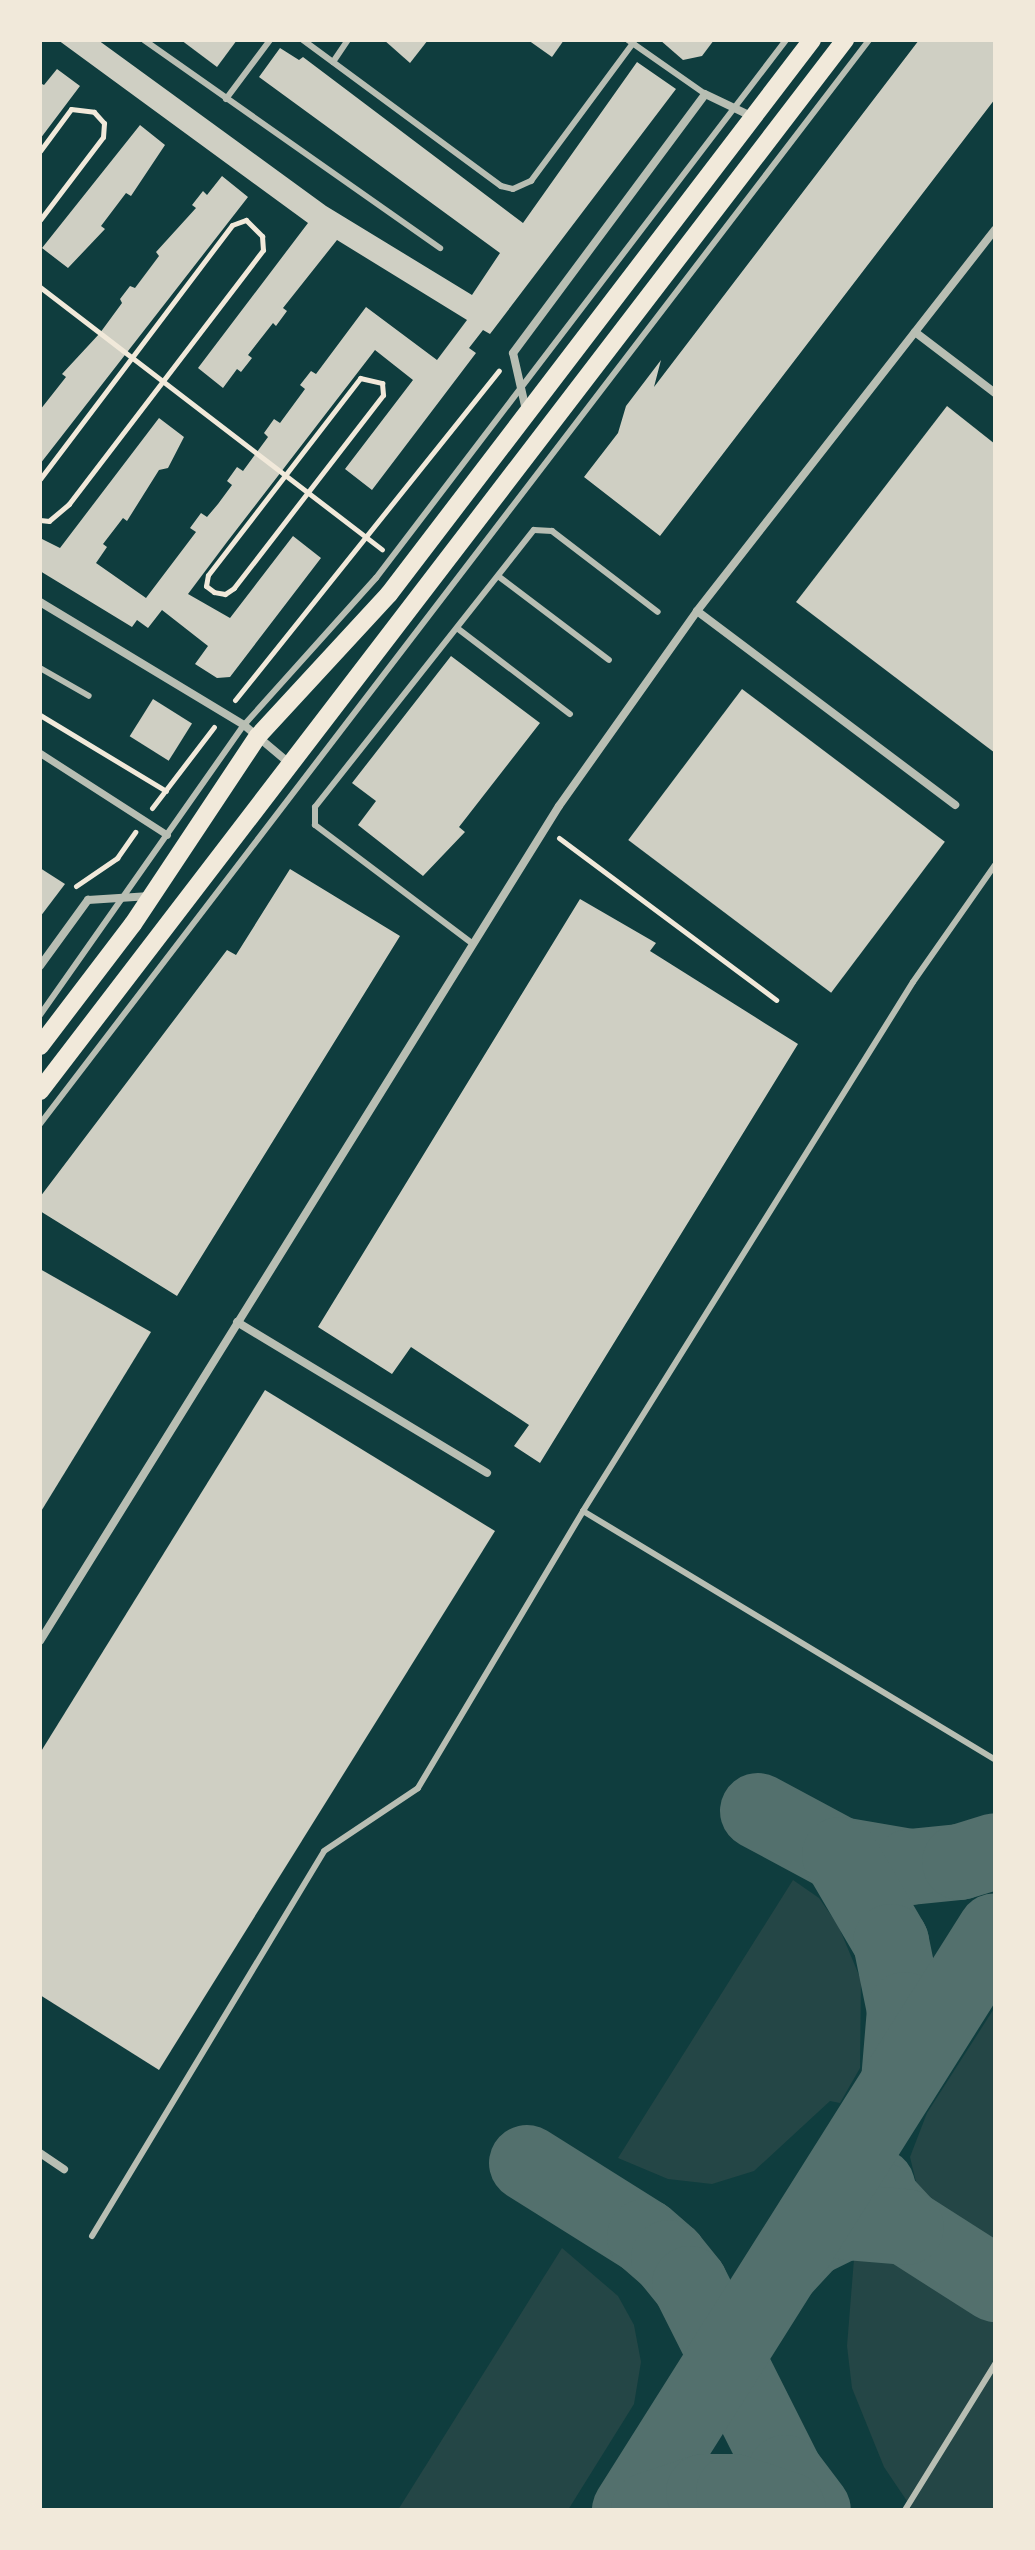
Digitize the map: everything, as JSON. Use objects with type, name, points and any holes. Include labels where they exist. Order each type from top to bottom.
[{"type":"main road","points":[[40,1046],[151,896],[251,730],[389,594],[812,40]]},
{"type":"main road","points":[[40,1091],[845,40]]},
{"type":"street","points":[[527,416],[513,353],[705,94],[754,118]]},
{"type":"street","points":[[40,1641],[546,828],[697,611],[995,229]]},
{"type":"street","points":[[915,332],[995,393]]},
{"type":"street","points":[[40,602],[251,730],[289,763]]},
{"type":"street","points":[[697,611],[955,805]]},
{"type":"street","points":[[40,753],[146,816],[167,835]]},
{"type":"street","points":[[40,966],[88,900],[151,896]]},
{"type":"street","points":[[237,1322],[487,1473]]},
{"type":"street","points":[[40,2153],[64,2169]]},
{"type":"lane","points":[[144,40],[440,248]]},
{"type":"lane","points":[[226,99],[270,40]]},
{"type":"lane","points":[[303,40],[501,186],[513,189],[531,181],[630,42],[705,94]]},
{"type":"lane","points":[[333,62],[348,40]]},
{"type":"lane","points":[[40,1015],[128,897],[167,835],[392,557],[786,40]]},
{"type":"lane","points":[[40,1124],[869,40]]},
{"type":"lane","points":[[473,944],[315,825],[315,807],[534,530],[552,531],[658,612]]},
{"type":"lane","points":[[498,576],[609,660]]},
{"type":"lane","points":[[457,628],[570,714]]},
{"type":"lane","points":[[40,668],[89,696]]},
{"type":"lane","points":[[92,2236],[324,1851],[418,1788],[583,1511],[913,982],[995,865]]},
{"type":"lane","points":[[583,1511],[995,1760]]},
{"type":"lane","points":[[905,2510],[995,2364]]},
{"type":"path","points":[[40,151],[71,109],[94,112],[104,123],[103,137],[40,220]]},
{"type":"path","points":[[40,479],[232,225],[246,220],[262,236],[263,250],[69,504],[49,521],[40,520]]},
{"type":"path","points":[[40,287],[392,557]]},
{"type":"path","points":[[117,858],[224,713],[513,353]]},
{"type":"path","points":[[360,378],[382,383],[383,395],[309,493],[234,588],[225,594],[206,586],[208,575],[360,378]]},
{"type":"path","points":[[40,715],[166,791]]},
{"type":"path","points":[[546,828],[776,1000]]},
{"type":"shaded area","points":[[793,1880],[819,1898],[838,1925],[861,1980],[860,2068],[840,2103],[830,2101],[754,2171],[712,2184],[668,2179],[618,2158]]},
{"type":"shaded area","points":[[995,2007],[995,2242],[934,2204],[916,2182],[910,2157],[927,2113]]},
{"type":"shaded area","points":[[562,2248],[618,2296],[634,2325],[641,2362],[634,2404],[568,2510],[398,2510]]},
{"type":"shaded area","points":[[882,2257],[995,2323],[995,2510],[913,2510],[884,2467],[852,2388],[847,2346],[854,2259]]},
{"type":"building","points":[[58,40],[98,40],[326,206],[472,295],[500,253],[259,77],[280,48],[299,60],[303,57],[523,223],[637,62],[676,89],[490,334],[483,330],[469,348],[476,353],[372,490],[345,469],[413,380],[375,350],[227,542],[188,594],[230,618],[293,536],[321,558],[230,677],[217,678],[195,664],[208,646],[162,610],[148,628],[137,620],[132,627],[40,571],[40,538],[60,548],[159,418],[184,437],[168,468],[159,470],[127,521],[123,518],[103,544],[107,547],[96,563],[146,598],[196,532],[190,528],[201,513],[207,517],[218,504],[232,485],[227,481],[237,467],[243,471],[268,437],[264,433],[274,419],[280,423],[305,389],[300,385],[311,371],[316,374],[366,307],[437,360],[467,320],[337,240],[283,308],[287,311],[276,326],[273,323],[248,355],[252,358],[241,372],[237,369],[223,388],[198,368],[308,223]]},
{"type":"building","points":[[181,40],[237,40],[217,67]]},
{"type":"building","points":[[384,40],[428,40],[410,63]]},
{"type":"building","points":[[528,40],[564,40],[552,57]]},
{"type":"building","points":[[660,40],[714,40],[702,56],[683,60]]},
{"type":"building","points":[[919,40],[995,40],[995,99],[660,536],[584,477],[618,433],[626,406],[661,360],[654,387]]},
{"type":"building","points":[[57,69],[80,86],[40,139],[40,83],[44,85]]},
{"type":"building","points":[[140,125],[165,145],[131,196],[126,193],[101,226],[105,229],[68,268],[42,248]]},
{"type":"building","points":[[222,176],[248,197],[40,464],[40,410],[66,377],[62,374],[100,333],[122,303],[120,299],[130,286],[135,288],[159,256],[156,252],[196,208],[192,205],[203,191],[207,195]]},
{"type":"building","points":[[947,406],[995,444],[995,753],[796,602]]},
{"type":"building","points":[[451,656],[540,723],[459,827],[465,832],[423,876],[358,825],[376,801],[352,783]]},
{"type":"building","points":[[742,689],[945,842],[831,993],[628,840]]},
{"type":"building","points":[[153,699],[192,723],[169,761],[130,736]]},
{"type":"building","points":[[40,868],[65,884],[40,917]]},
{"type":"building","points":[[290,869],[400,936],[177,1296],[40,1211],[40,1197],[227,950],[236,955]]},
{"type":"building","points":[[580,899],[656,943],[650,951],[798,1044],[540,1463],[514,1446],[529,1425],[411,1347],[392,1374],[318,1327]]},
{"type":"building","points":[[40,1269],[151,1332],[40,1513]]},
{"type":"building","points":[[265,1390],[495,1531],[159,2070],[40,1995],[40,1753]]},
{"type":"taxiway","points":[[758,1811],[840,1855],[910,1867],[960,1862],[995,1851]]},
{"type":"taxiway","points":[[840,1855],[891,1942],[905,2010],[899,2082]]},
{"type":"taxiway","points":[[630,2510],[995,1931]]},
{"type":"taxiway","points":[[527,2163],[645,2237],[669,2258],[690,2284],[785,2473],[813,2510]]},
{"type":"taxiway","points":[[877,2186],[881,2200],[906,2227],[995,2284]]},
{"type":"taxiway","points":[[784,2267],[810,2239],[845,2222],[906,2227]]},
{"type":"taxiway","points":[[649,2510],[704,2492],[734,2492],[788,2510]]}]
